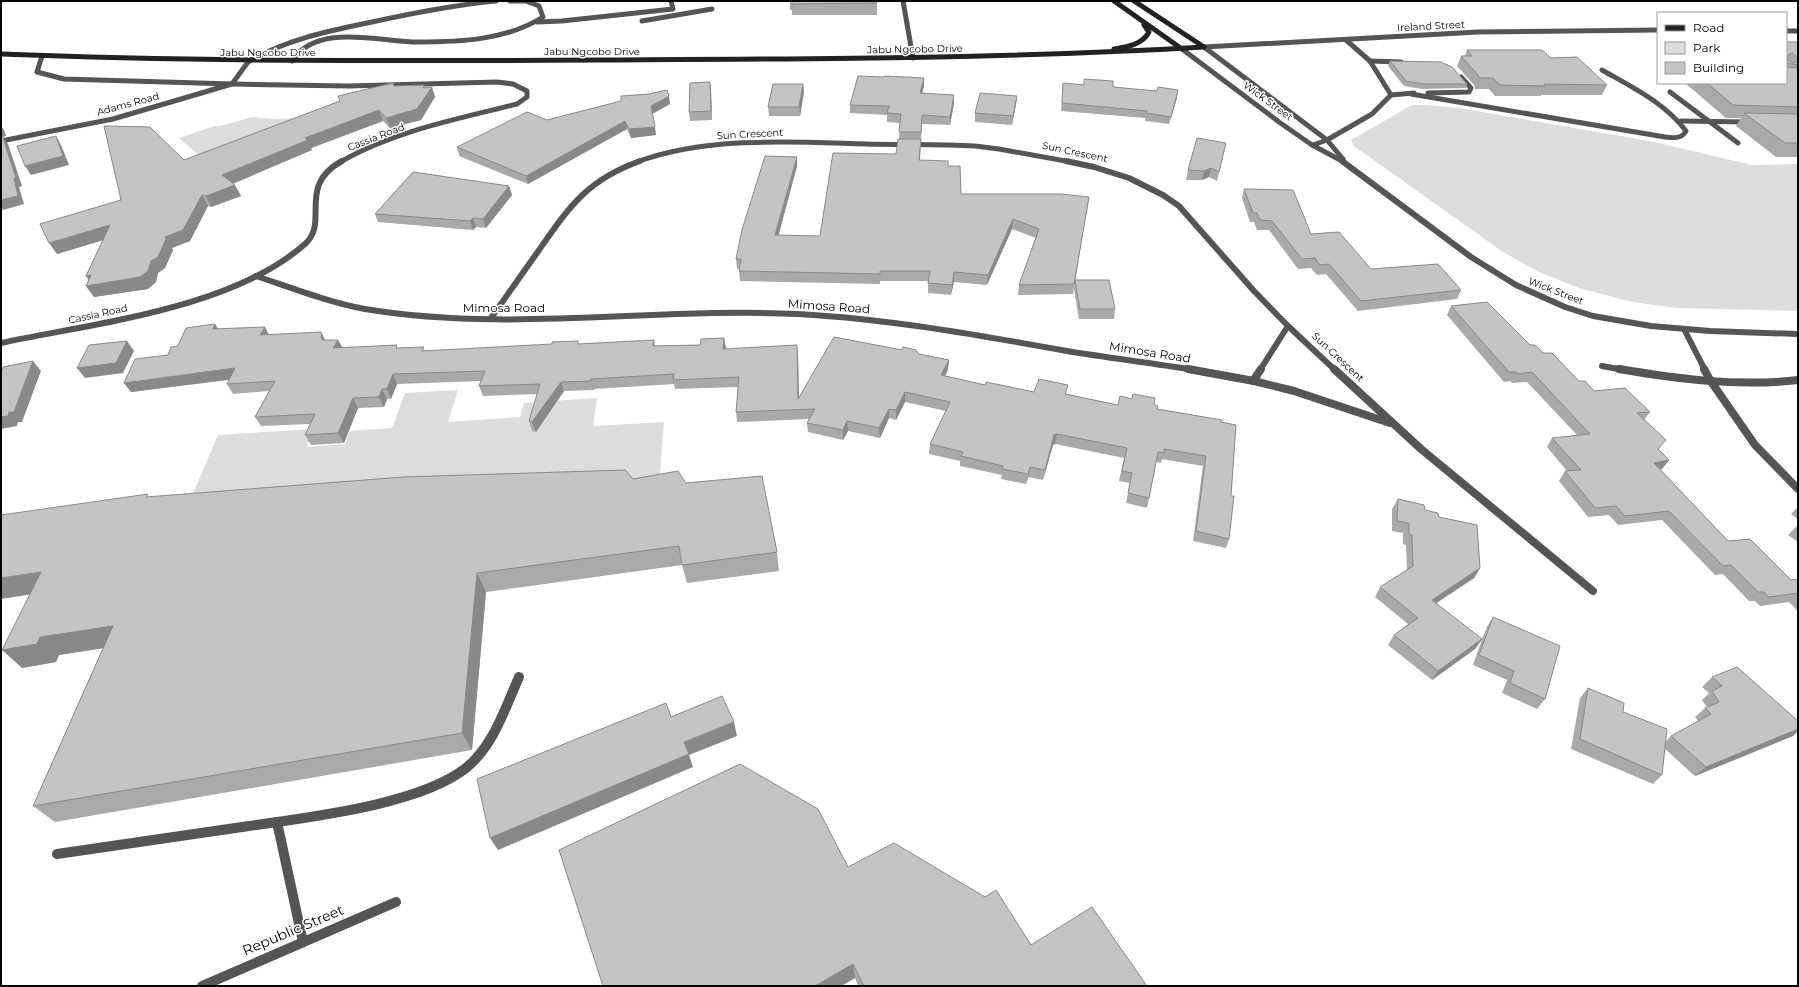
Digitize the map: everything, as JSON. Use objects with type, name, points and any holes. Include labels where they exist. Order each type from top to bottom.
[{"type":"main road","points":[[1114,1],[1182,49]]},
{"type":"main road","points":[[1134,1],[1204,47]]},
{"type":"main road","points":[[1094,54],[1135,44],[1148,36],[1149,32],[1138,17]]},
{"type":"main road","name":"Jabu Ngcobo Drive","points":[[1,54],[248,62],[913,58],[1094,54],[1204,47]]},
{"type":"street","points":[[42,56],[37,72],[64,79],[232,84],[248,62],[265,51],[287,42],[367,23],[472,2],[496,1]]},
{"type":"street","points":[[510,1],[526,1],[539,6],[543,16],[537,22]]},
{"type":"street","points":[[671,1],[676,16]]},
{"type":"street","points":[[903,1],[913,58]]},
{"type":"street","points":[[292,61],[299,51],[309,45],[336,38],[363,36],[382,40],[416,42],[445,41],[497,35],[537,22],[562,21],[673,9]]},
{"type":"street","points":[[642,21],[712,9]]},
{"type":"street","points":[[363,36],[367,23]]},
{"type":"street","name":"Ireland Street","points":[[1204,47],[1478,32],[1657,30]]},
{"type":"street","points":[[1787,30],[1798,31]]},
{"type":"street","points":[[1346,40],[1370,61],[1392,95]]},
{"type":"street","name":"Wick Street","points":[[1204,47],[1327,140],[1346,163]]},
{"type":"street","name":"Wick Street","points":[[1182,49],[1266,113],[1313,145],[1346,163],[1468,255],[1504,279],[1535,295],[1566,308],[1610,320],[1659,328],[1798,334]]},
{"type":"street","points":[[1370,61],[1406,62]]},
{"type":"street","points":[[1411,94],[1669,138],[1682,137],[1685,134],[1686,131],[1681,121],[1643,94],[1602,70]]},
{"type":"street","points":[[1313,145],[1327,140],[1372,114],[1392,95],[1469,92],[1471,88],[1457,72]]},
{"type":"street","name":"Cassia Road","points":[[1,343],[166,309],[217,293],[256,276],[300,248],[312,236],[316,190],[322,177],[332,166],[353,154],[405,134],[517,104],[527,97],[528,91],[522,86],[486,82],[349,86],[232,84]]},
{"type":"street","name":"Adams Road","points":[[1,141],[113,119],[232,84]]},
{"type":"street","points":[[1670,92],[1738,143]]},
{"type":"street","points":[[1681,121],[1757,122]]},
{"type":"street","name":"Sun Crescent","points":[[491,318],[568,208],[581,194],[606,175],[620,168],[654,156],[690,149],[729,144],[806,142],[977,146],[1071,160],[1128,177],[1164,195],[1179,206],[1254,291],[1288,326],[1394,425],[1450,474],[1593,590]]},
{"type":"street","name":"Mimosa Road","points":[[256,276],[334,302],[364,308],[441,317],[491,318],[686,313],[760,313],[831,317],[956,332],[1253,381],[1316,397],[1394,425]]},
{"type":"street","points":[[1253,381],[1288,326]]},
{"type":"street","points":[[1684,329],[1710,380],[1755,445],[1798,489]]},
{"type":"street","points":[[1602,366],[1658,375],[1710,380],[1765,383],[1798,380]]},
{"type":"street","points":[[57,854],[332,813],[387,801],[425,790],[467,767],[480,754],[491,737],[519,677]]},
{"type":"street","points":[[277,822],[303,942]]},
{"type":"street","name":"Republic Street","points":[[202,986],[396,902]]},
{"type":"green space","points":[[1412,105],[1459,108],[1650,141],[1752,165],[1798,164],[1798,311],[1677,308],[1653,305],[1628,301],[1579,288],[1537,271],[1503,252],[1354,146],[1351,140]]},
{"type":"green space","points":[[252,117],[273,119],[303,118],[207,162],[179,138],[214,126],[220,126]]},
{"type":"green space","points":[[458,390],[448,422],[520,417],[524,403],[597,398],[593,426],[664,422],[659,485],[186,510],[218,435],[313,429],[307,447],[345,444],[350,431],[392,428],[405,393]]},
{"type":"building","points":[[792,1],[877,1],[877,3],[792,4]]},
{"type":"building","points":[[1787,42],[1798,42],[1798,58],[1792,53],[1787,56]]},
{"type":"building","points":[[1467,50],[1542,50],[1551,58],[1577,57],[1607,85],[1500,85],[1493,78],[1479,78],[1461,56],[1472,56]]},
{"type":"building","points":[[1787,56],[1788,60],[1793,63],[1797,62],[1798,58],[1798,65],[1787,63]]},
{"type":"building","points":[[1390,61],[1441,62],[1452,67],[1467,84],[1423,84],[1406,81]]},
{"type":"building","points":[[1787,67],[1798,68],[1798,107],[1733,105],[1708,84],[1787,84]]},
{"type":"building","points":[[858,76],[924,78],[920,93],[954,95],[950,117],[922,115],[921,132],[899,132],[901,114],[887,113],[889,106],[850,105]]},
{"type":"building","points":[[1084,79],[1113,81],[1113,87],[1157,91],[1158,87],[1178,90],[1171,117],[1146,113],[1147,111],[1062,103],[1063,83],[1084,85]]},
{"type":"building","points":[[710,82],[711,111],[689,112],[690,83]]},
{"type":"building","points":[[393,83],[394,86],[424,85],[423,88],[432,87],[417,109],[386,118],[379,110],[305,138],[308,140],[222,175],[235,185],[206,196],[202,195],[183,230],[165,237],[166,239],[158,257],[151,261],[148,271],[140,277],[86,286],[91,275],[86,276],[110,225],[49,243],[40,224],[121,200],[104,126],[150,127],[184,160],[340,101],[338,96]]},
{"type":"building","points":[[773,84],[803,84],[799,107],[768,107]]},
{"type":"building","points":[[667,90],[669,96],[651,106],[655,127],[629,129],[625,121],[526,176],[457,147],[527,112],[547,120],[621,101],[621,96],[649,94]]},
{"type":"building","points":[[980,93],[1017,96],[1013,116],[975,113]]},
{"type":"building","points":[[1744,113],[1798,114],[1798,143],[1785,143]]},
{"type":"building","points":[[2,135],[16,178],[14,178],[18,196],[1,200],[1,136]]},
{"type":"building","points":[[56,136],[63,156],[25,166],[17,146]]},
{"type":"building","points":[[1197,138],[1226,143],[1219,172],[1211,168],[1204,171],[1188,170]]},
{"type":"building","points":[[898,139],[921,139],[919,160],[948,161],[948,166],[960,166],[961,194],[1061,194],[1089,197],[1074,284],[1019,285],[1039,229],[1013,219],[988,275],[954,272],[952,285],[928,283],[930,271],[880,271],[880,274],[739,271],[741,259],[736,259],[742,230],[765,156],[797,157],[775,235],[820,236],[833,153],[896,154]]},
{"type":"building","points":[[413,172],[509,186],[483,219],[473,218],[470,221],[375,214]]},
{"type":"building","points":[[1244,189],[1293,190],[1311,234],[1339,232],[1371,269],[1438,264],[1461,290],[1361,301],[1329,264],[1320,265],[1315,258],[1302,259],[1272,221],[1260,220],[1257,213],[1253,213]]},
{"type":"building","points":[[1075,280],[1109,280],[1115,309],[1080,309]]},
{"type":"building","points":[[1487,302],[1530,345],[1535,345],[1543,353],[1552,353],[1579,381],[1585,381],[1594,391],[1625,388],[1650,412],[1637,413],[1666,440],[1658,449],[1669,460],[1654,463],[1728,541],[1750,539],[1791,580],[1798,579],[1798,593],[1769,597],[1764,592],[1758,592],[1731,565],[1723,566],[1669,511],[1625,516],[1616,506],[1595,508],[1565,471],[1581,470],[1552,438],[1590,434],[1532,372],[1517,374],[1516,372],[1509,372],[1451,306]]},
{"type":"building","points":[[215,324],[213,329],[265,327],[260,335],[321,332],[322,340],[338,340],[333,348],[397,345],[396,348],[424,347],[422,351],[552,344],[552,342],[578,341],[578,344],[654,340],[653,346],[700,345],[701,339],[724,338],[723,349],[797,345],[798,399],[834,337],[902,350],[903,347],[916,350],[919,354],[949,360],[941,375],[985,385],[986,382],[1034,392],[1039,379],[1068,385],[1065,394],[1118,405],[1120,396],[1132,399],[1133,394],[1155,398],[1154,405],[1158,406],[1157,409],[1222,420],[1221,422],[1236,425],[1231,496],[1234,496],[1229,539],[1196,531],[1206,456],[1164,449],[1164,453],[1158,452],[1149,498],[1128,493],[1132,473],[1122,471],[1127,448],[1057,434],[1054,435],[1045,470],[1030,467],[1028,474],[1002,469],[1003,466],[961,456],[963,452],[930,444],[950,402],[905,392],[896,410],[889,409],[879,428],[847,421],[843,430],[807,423],[815,409],[736,412],[739,377],[673,380],[674,374],[591,379],[591,381],[561,382],[532,422],[529,421],[540,384],[479,386],[485,371],[393,374],[387,389],[382,389],[379,397],[353,398],[338,433],[305,435],[315,414],[255,417],[275,381],[227,384],[235,368],[124,383],[135,359],[168,355],[171,347],[178,346],[186,328]]},
{"type":"building","points":[[127,341],[116,363],[77,368],[89,345]]},
{"type":"building","points":[[33,361],[14,412],[9,412],[8,416],[1,417],[1,370],[3,367]]},
{"type":"building","points":[[625,470],[633,479],[678,471],[686,483],[762,476],[777,552],[682,565],[679,546],[477,573],[462,733],[33,806],[113,626],[40,637],[37,644],[2,650],[41,572],[1,578],[1,515],[148,494],[146,497],[403,477]]},
{"type":"building","points":[[1398,499],[1424,505],[1425,510],[1438,513],[1439,517],[1477,525],[1480,568],[1432,600],[1482,639],[1438,671],[1394,635],[1418,618],[1380,587],[1413,566],[1412,535],[1409,534],[1409,523],[1397,521]]},
{"type":"building","points":[[1493,617],[1560,646],[1545,699],[1510,683],[1514,671],[1479,655]]},
{"type":"building","points":[[1737,667],[1798,721],[1798,729],[1706,767],[1671,736],[1711,714],[1705,708],[1719,702],[1712,691],[1722,686],[1712,677]]},
{"type":"building","points":[[1588,688],[1624,703],[1623,712],[1667,729],[1662,775],[1580,739]]},
{"type":"building","points":[[722,696],[734,722],[684,742],[689,754],[490,838],[477,779],[666,703],[671,717]]},
{"type":"building","points":[[740,764],[818,809],[848,867],[894,843],[985,897],[996,890],[1031,945],[1092,907],[1147,986],[864,986],[853,964],[815,986],[603,986],[559,850]]}]
